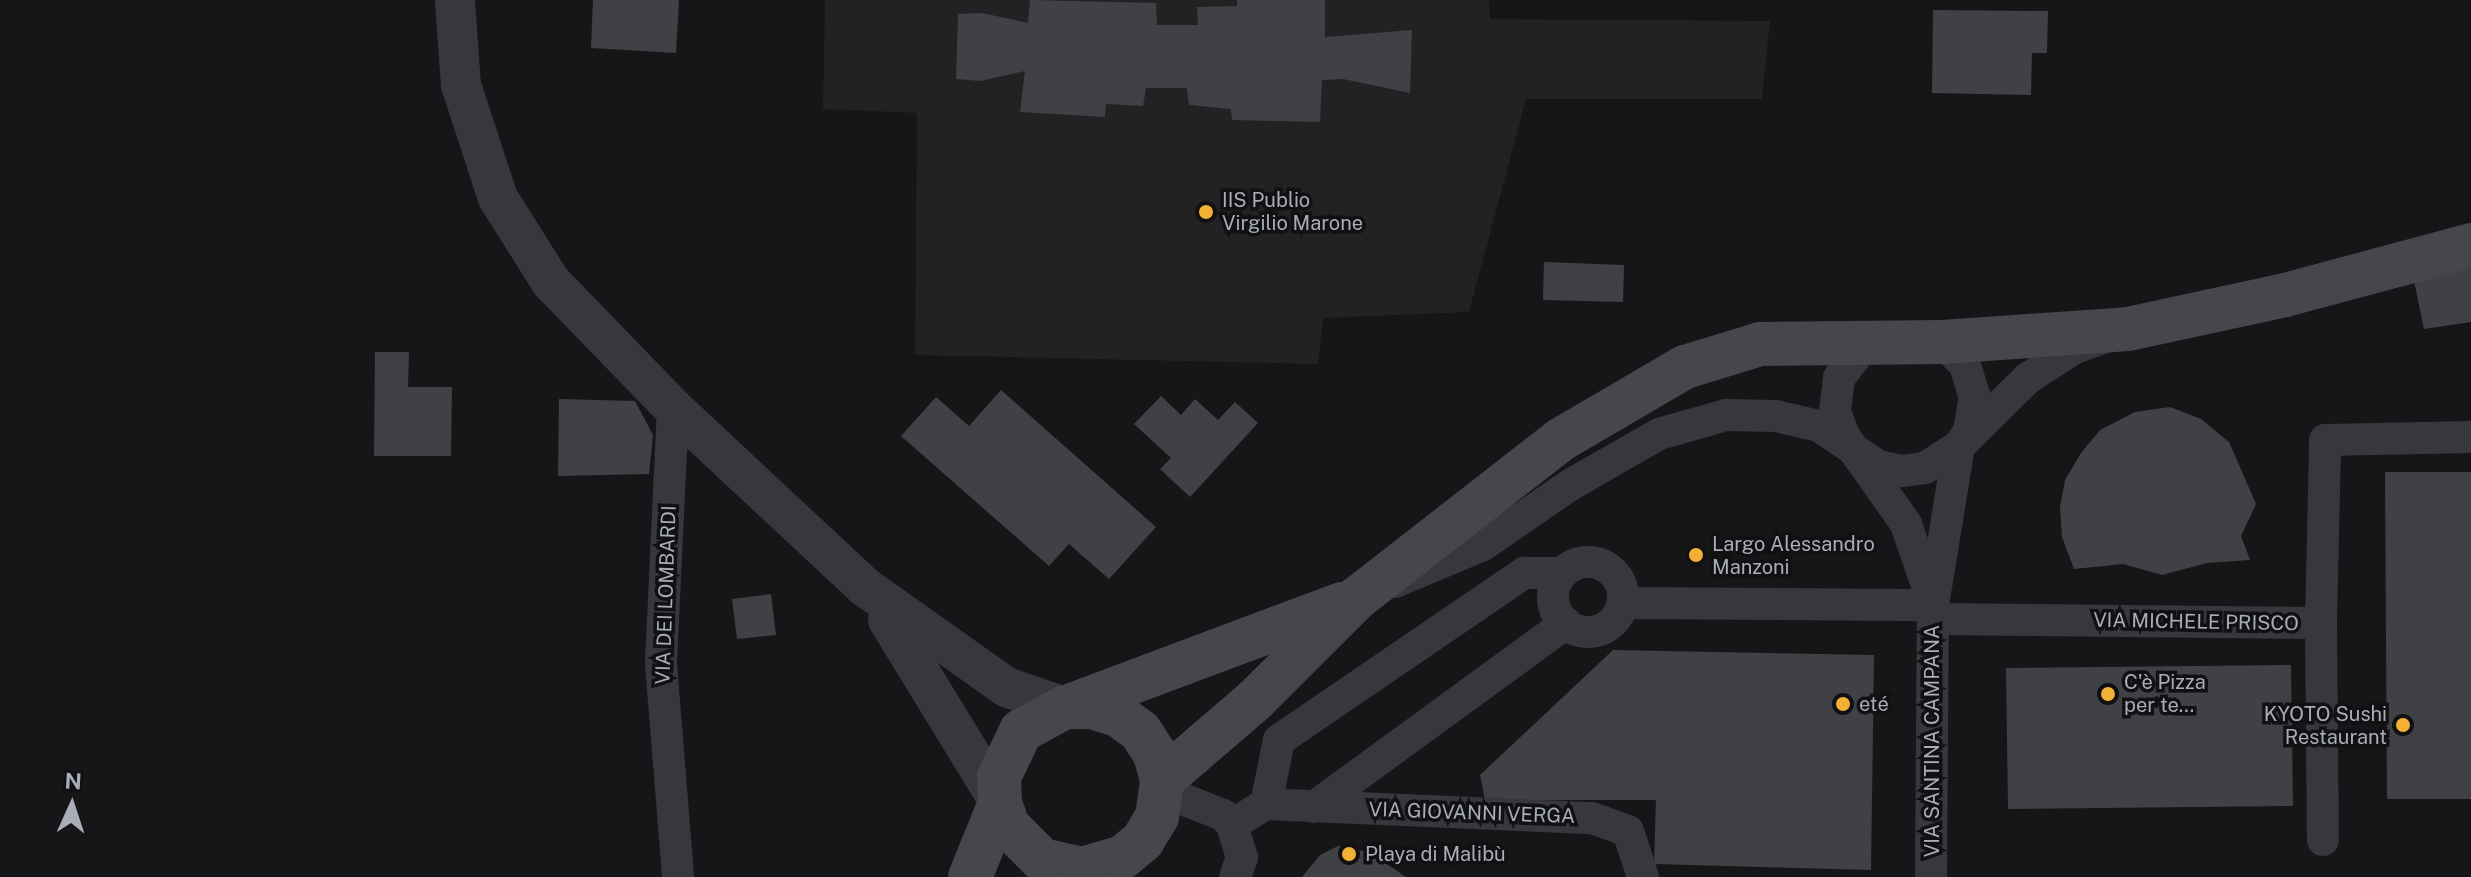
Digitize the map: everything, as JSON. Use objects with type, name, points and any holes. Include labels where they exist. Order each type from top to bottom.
[{"type":"main road","points":[[1162,785],[1255,700],[1356,599],[1560,440],[1685,367],[1760,344],[1943,342],[2128,329],[2285,295],[2471,245]]},
{"type":"main road","points":[[970,877],[1000,803],[999,777],[1021,731],[1065,707],[1356,599]]},
{"type":"main road","points":[[1000,803],[1022,845],[1084,872],[1123,857],[1143,840],[1157,817],[1162,785],[1155,754],[1129,723],[1092,707],[1065,707]]},
{"type":"street","points":[[455,0],[461,85],[498,198],[551,282],[673,408],[865,587],[1006,687],[1065,707]]},
{"type":"street","points":[[1356,599],[1483,545],[1570,485],[1659,434],[1726,415],[1776,416],[1819,426],[1858,453],[1901,471],[1940,462],[2028,378],[2075,348],[2128,329]]},
{"type":"street","points":[[1868,341],[1839,378],[1835,412],[1858,453],[1906,524],[1933,612]]},
{"type":"street","points":[[1933,612],[1959,446],[1969,431],[1975,398],[1965,365],[1943,342]]},
{"type":"street","name":"VIA DEI LOMBARDI","points":[[673,408],[661,664],[678,877]]},
{"type":"street","name":"VIA MICHELE PRISCO","points":[[1623,603],[2321,623],[2325,440],[2471,437]]},
{"type":"street","points":[[1266,804],[1279,740],[1524,573],[1562,573],[1582,562],[1604,565],[1620,581],[1623,603],[1611,623],[1589,632],[1566,623],[1554,605],[1562,573]]},
{"type":"street","points":[[865,587],[916,659],[1000,803]]},
{"type":"street","name":"VIA SANTINA CAMPANA","points":[[1931,877],[1933,612]]},
{"type":"street","points":[[1232,825],[1266,804],[1314,807],[1566,623]]},
{"type":"street","points":[[2321,623],[2323,840]]},
{"type":"street","points":[[1162,785],[1223,815],[1232,825],[1242,857],[1235,877]]},
{"type":"street","name":"VIA GIOVANNI VERGA","points":[[1314,807],[1592,818],[1628,831],[1643,877]]},
{"type":"shaded area","name":"IIS Publio Virgilio Marone","points":[[825,0],[1489,0],[1490,19],[1770,21],[1762,99],[1526,99],[1469,312],[1323,318],[1318,364],[915,355],[917,113],[823,109]]},
{"type":"building","points":[[593,0],[679,0],[676,53],[591,48]]},
{"type":"building","points":[[1030,0],[1156,3],[1157,25],[1198,25],[1197,7],[1237,6],[1237,0],[1325,0],[1325,37],[1412,30],[1410,93],[1343,79],[1322,80],[1320,122],[1232,120],[1231,109],[1189,105],[1187,88],[1146,88],[1143,106],[1106,104],[1105,117],[1020,112],[1025,71],[980,81],[956,79],[958,14],[982,13],[1028,23]]},
{"type":"building","points":[[1933,10],[2048,11],[2047,53],[2032,53],[2031,95],[1932,93]]},
{"type":"building","points":[[2471,261],[2471,322],[2424,329],[2414,281]]},
{"type":"building","points":[[1544,262],[1624,265],[1623,302],[1543,300]]},
{"type":"building","points":[[375,352],[409,352],[408,387],[452,387],[451,456],[374,456]]},
{"type":"building","points":[[1001,390],[1156,527],[1109,579],[1069,544],[1049,566],[901,436],[936,397],[969,426]]},
{"type":"building","points":[[1161,396],[1181,415],[1195,399],[1218,420],[1235,402],[1258,423],[1190,497],[1160,469],[1171,458],[1134,424]]},
{"type":"building","points":[[559,399],[635,401],[653,435],[649,474],[558,476]]},
{"type":"building","points":[[2170,407],[2201,419],[2229,442],[2256,504],[2241,536],[2250,560],[2207,563],[2162,575],[2123,564],[2074,569],[2062,537],[2060,507],[2065,480],[2081,453],[2100,430],[2135,412]]},
{"type":"building","points":[[2385,472],[2471,472],[2471,799],[2387,799]]},
{"type":"building","points":[[771,594],[776,635],[737,639],[732,599]]},
{"type":"building","points":[[1613,650],[1874,655],[1871,870],[1654,864],[1656,800],[1485,800],[1480,775]]},
{"type":"building","points":[[2291,665],[2293,806],[2008,809],[2006,668]]},
{"type":"building","points":[[1338,846],[1369,852],[1406,877],[1302,877],[1320,855]]},
{"type":"place","name":"IIS Publio Virgilio Marone","points":[[1206,212]]},
{"type":"place","name":"Largo Alessandro Manzoni","points":[[1696,555]]},
{"type":"place","name":"C'è Pizza per te...","points":[[2108,694]]},
{"type":"place","name":"eté","points":[[1843,704]]},
{"type":"place","name":"KYOTO Sushi Restaurant","points":[[2403,725]]},
{"type":"place","name":"Playa di Malibù","points":[[1349,854]]}]
